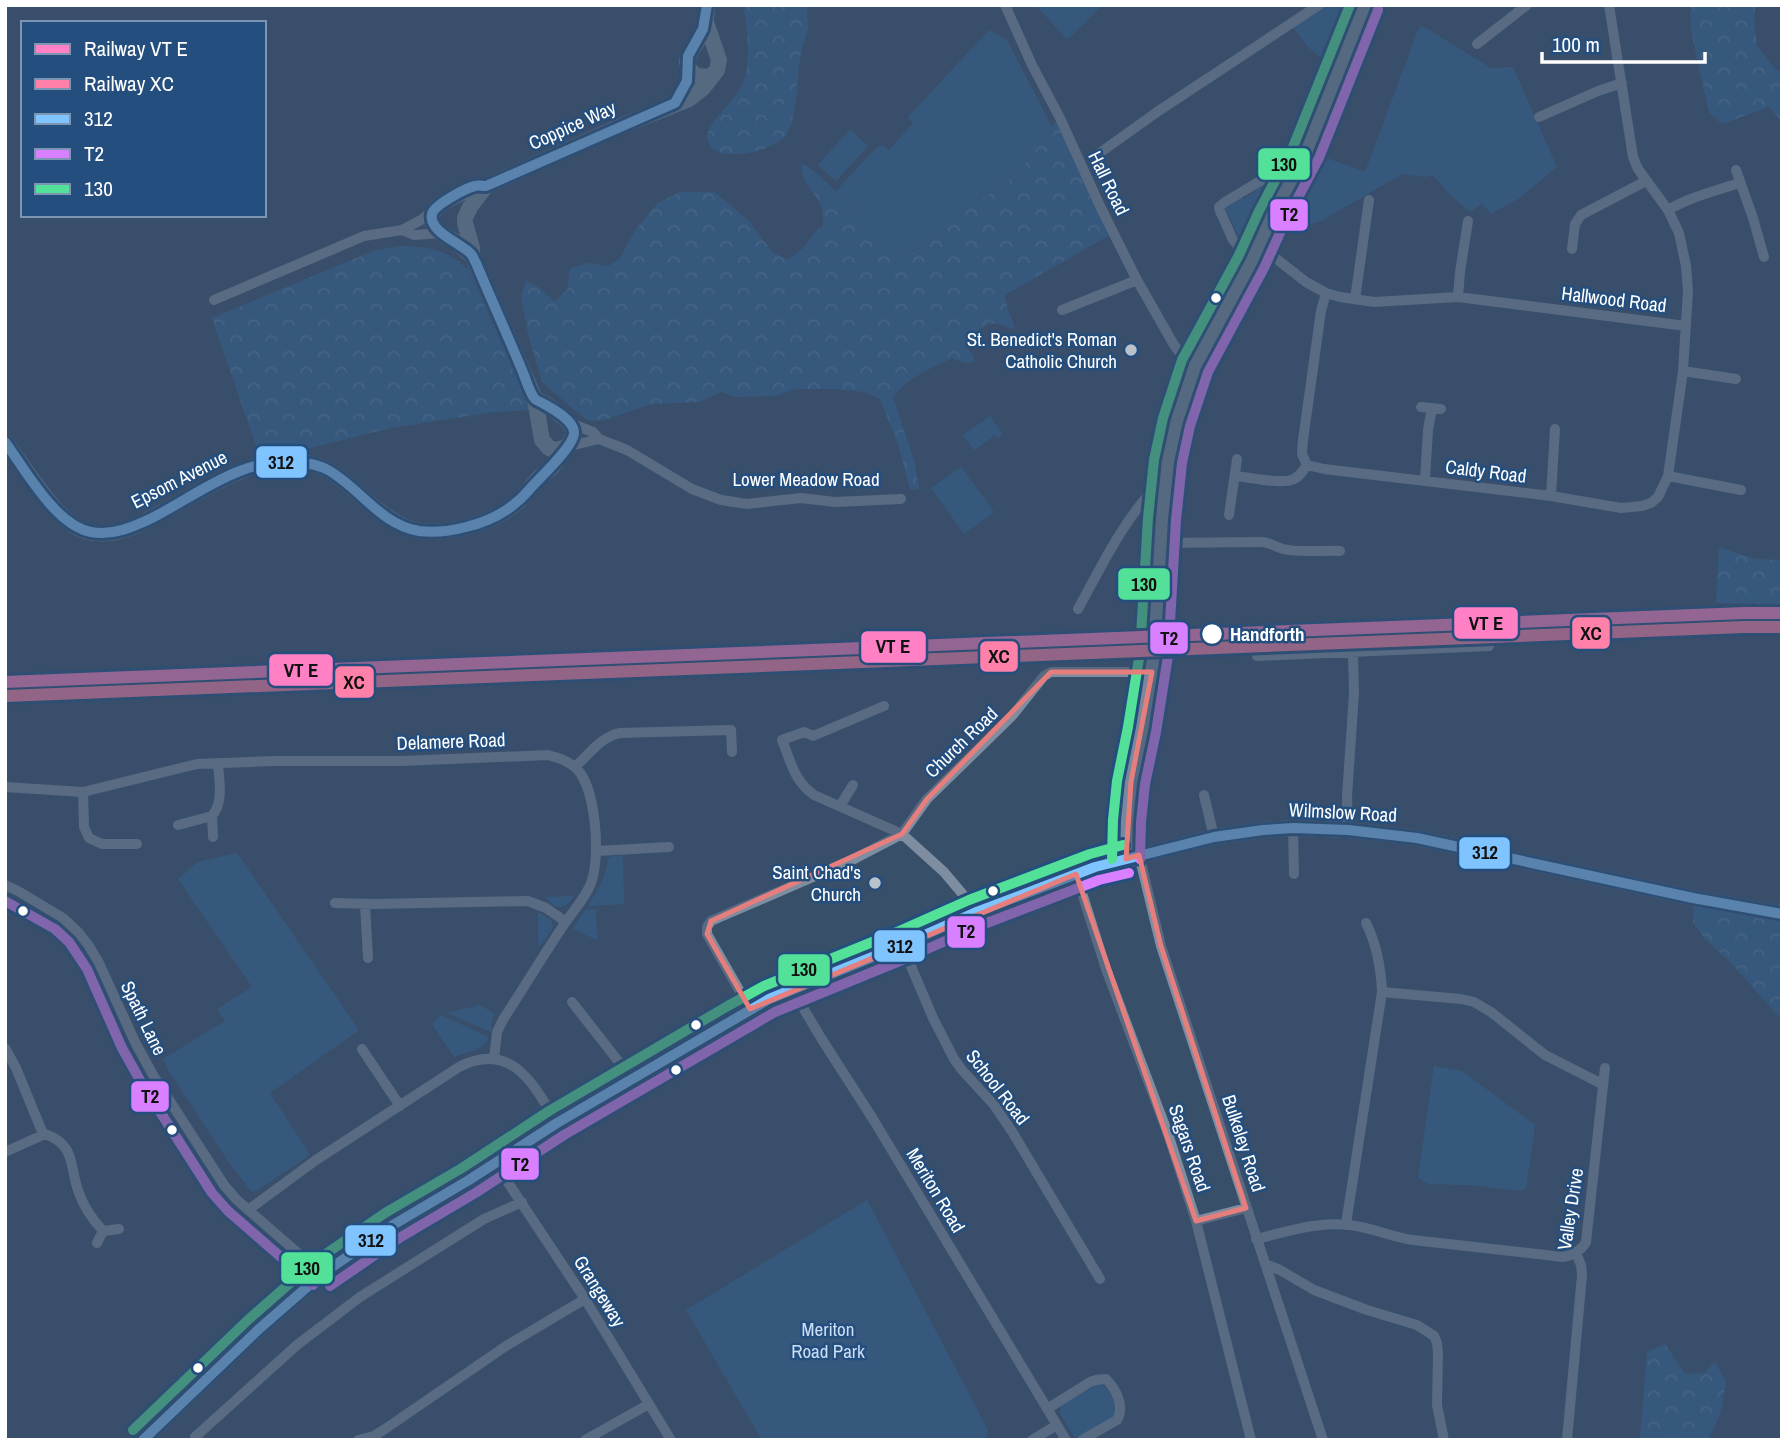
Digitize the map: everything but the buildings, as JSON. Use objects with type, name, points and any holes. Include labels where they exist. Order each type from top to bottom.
[{"type":"street","points":[[675,103],[683,91],[689,69],[687,58],[700,38],[706,22],[707,5]]},
{"type":"street","name":"Hall Road","points":[[1004,5],[1138,279],[1174,345],[1182,357],[1195,366]]},
{"type":"street","points":[[1101,152],[1320,5]]},
{"type":"street","points":[[1132,857],[1127,821],[1153,666],[1164,494],[1173,433],[1195,366],[1260,246],[1270,218],[1306,153],[1365,5]]},
{"type":"street","points":[[1476,44],[1527,5]]},
{"type":"street","name":"Hallwood Road","points":[[1260,246],[1326,293],[1355,299],[1374,302],[1458,297],[1686,326],[1688,291],[1684,250],[1668,210],[1646,181],[1633,157],[1609,5]]},
{"type":"street","points":[[689,69],[697,76],[708,77],[716,70],[719,60],[706,22]]},
{"type":"street","points":[[692,50],[701,45],[715,51]]},
{"type":"street","name":"Coppice Way","points":[[438,206],[475,186],[486,186],[689,99],[703,88],[713,74]]},
{"type":"street","points":[[1539,117],[1622,83]]},
{"type":"street","points":[[1252,261],[1233,240],[1219,207],[1306,153]]},
{"type":"street","points":[[1736,170],[1763,257]]},
{"type":"street","points":[[1573,249],[1575,224],[1581,215],[1646,181]]},
{"type":"street","points":[[1668,210],[1699,195],[1740,183]]},
{"type":"street","points":[[402,230],[414,235],[458,232],[470,207],[486,186]]},
{"type":"street","points":[[1355,299],[1369,200]]},
{"type":"street","points":[[214,300],[349,241],[402,230],[421,220],[438,206],[453,202],[457,204],[465,220],[472,255],[535,399],[541,437],[541,476]]},
{"type":"street","points":[[438,206],[432,221],[434,226],[472,255]]},
{"type":"street","points":[[1458,297],[1468,221]]},
{"type":"street","points":[[1062,310],[1138,279]]},
{"type":"street","points":[[1235,476],[1293,480],[1307,465],[1302,454],[1303,440],[1321,311],[1326,293]]},
{"type":"street","name":"Caldy Road","points":[[1307,465],[1551,496],[1621,508],[1651,503],[1658,497],[1668,476],[1686,326]]},
{"type":"street","points":[[1682,371],[1736,379]]},
{"type":"street","name":"Lower Meadow Road","points":[[535,399],[566,420],[593,432],[599,439],[626,450],[692,489],[721,500],[747,504],[801,498],[835,502],[901,499]]},
{"type":"street","points":[[1425,480],[1432,408]]},
{"type":"street","points":[[565,448],[572,440],[573,431],[566,420],[554,417],[543,425],[541,437],[545,444],[554,450],[565,448],[599,439]]},
{"type":"street","points":[[1551,496],[1556,429]]},
{"type":"street","name":"Epsom Avenue","points":[[5,442],[51,503],[72,524],[87,532],[108,533],[131,527],[225,477],[258,463],[280,461],[326,469],[392,520],[417,531],[463,528],[498,515],[518,502],[541,476],[551,469],[565,448]]},
{"type":"street","points":[[1229,515],[1237,459]]},
{"type":"street","points":[[1668,476],[1741,490]]},
{"type":"street","points":[[1078,609],[1136,508],[1150,493],[1164,494]]},
{"type":"street","points":[[1161,543],[1261,541],[1281,549],[1340,551]]},
{"type":"street","points":[[1257,656],[1489,646]]},
{"type":"street","points":[[1348,830],[1347,797],[1354,693],[1353,653]]},
{"type":"street","name":"Church Road","points":[[902,834],[927,799],[982,738],[1012,716],[1044,676],[1051,672],[1153,666]]},
{"type":"street","points":[[884,706],[813,736],[804,732],[782,740],[796,776],[803,787],[814,795],[902,834],[944,872],[971,904],[974,913]]},
{"type":"street","points":[[494,1059],[498,1032],[504,1018],[592,882],[597,851],[591,799],[587,785],[575,768],[604,740],[612,734],[620,733],[731,730],[732,752]]},
{"type":"street","name":"Delamere Road","points":[[5,787],[83,792],[182,767],[218,763],[401,761],[548,755],[565,760],[575,768]]},
{"type":"street","points":[[213,837],[212,816],[219,804],[218,763]]},
{"type":"street","points":[[840,806],[853,785]]},
{"type":"street","points":[[83,792],[84,827],[89,838],[102,844],[137,844]]},
{"type":"street","points":[[1205,794],[1214,837]]},
{"type":"street","points":[[178,825],[212,816]]},
{"type":"street","points":[[1293,828],[1293,874]]},
{"type":"street","name":"Wilmslow Road","points":[[144,1440],[259,1329],[322,1274],[393,1225],[557,1124],[750,1009],[974,913],[1076,874],[1214,837],[1293,828],[1348,830],[1417,838],[1693,898],[1780,914]]},
{"type":"street","points":[[750,1009],[707,934],[711,921],[852,860],[902,834]]},
{"type":"street","points":[[597,851],[669,847]]},
{"type":"street","name":"Bulkeley Road","points":[[1132,857],[1323,1440]]},
{"type":"street","name":"Sagars Road","points":[[1076,874],[1106,969],[1168,1134],[1196,1221],[1251,1440]]},
{"type":"street","name":"Spath Lane","points":[[5,885],[52,910],[84,939],[99,963],[153,1075],[224,1185],[248,1210],[322,1274]]},
{"type":"street","points":[[335,903],[528,901],[546,908],[566,922]]},
{"type":"street","points":[[365,904],[368,958]]},
{"type":"street","points":[[1346,1224],[1382,992],[1378,955],[1373,935],[1366,923]]},
{"type":"street","name":"School Road","points":[[902,945],[937,1027],[954,1059],[994,1105],[1013,1133],[1100,1279]]},
{"type":"street","name":"Meriton Road","points":[[792,989],[1066,1440]]},
{"type":"street","points":[[1382,992],[1474,1002],[1491,1012],[1545,1055],[1602,1084]]},
{"type":"street","points":[[572,1002],[633,1080]]},
{"type":"street","points":[[5,1048],[43,1134]]},
{"type":"street","points":[[362,1049],[400,1106]]},
{"type":"street","points":[[248,1210],[316,1160],[463,1065],[482,1059],[494,1059],[509,1064],[527,1077],[557,1124]]},
{"type":"street","name":"Valley Drive","points":[[1567,1440],[1582,1287],[1581,1265],[1576,1253],[1586,1242],[1605,1068]]},
{"type":"street","points":[[5,1152],[43,1134],[57,1138],[70,1157],[78,1191],[86,1210],[103,1231]]},
{"type":"street","name":"Grangeway","points":[[495,1163],[585,1299],[671,1440]]},
{"type":"street","points":[[195,1437],[297,1345],[360,1297],[484,1219],[522,1202]]},
{"type":"street","points":[[1196,1221],[1246,1208]]},
{"type":"street","points":[[1256,1239],[1307,1227],[1346,1224],[1413,1240],[1563,1257],[1576,1253]]},
{"type":"street","points":[[103,1231],[119,1229]]},
{"type":"street","points":[[97,1242],[103,1231]]},
{"type":"street","points":[[1265,1264],[1314,1290],[1417,1325],[1434,1336],[1438,1353],[1437,1405],[1444,1440]]},
{"type":"street","points":[[358,1440],[374,1436],[506,1346],[585,1299]]},
{"type":"street","points":[[1047,1409],[1090,1382],[1106,1379],[1121,1405],[1120,1415],[1117,1420],[1082,1440]]},
{"type":"street","points":[[584,1440],[649,1404]]},
{"type":"street","points":[[1032,1440],[1057,1425]]},
{"type":"highlighted area","points":[[1051,672],[1152,672],[1131,782],[1126,859],[1139,855],[1161,946],[1246,1208],[1196,1221],[1076,874],[750,1009],[707,934],[711,921],[902,834],[927,799]]},
{"type":"green space","points":[[743,5],[807,5],[808,27],[801,53],[794,112],[788,132],[772,146],[745,154],[731,154],[711,147],[707,137],[711,126],[739,91],[745,76],[748,45]]},
{"type":"green space","points":[[1036,5],[1103,5],[1066,39]]},
{"type":"green space","points":[[1319,5],[1365,5],[1338,70],[1310,49],[1290,24]]},
{"type":"green space","points":[[1690,5],[1756,5],[1754,20],[1757,46],[1776,70],[1782,70],[1782,122],[1769,107],[1722,124],[1709,113],[1691,30]]},
{"type":"green space","points":[[1421,25],[1491,68],[1513,67],[1557,167],[1518,199],[1491,214],[1482,203],[1471,212],[1451,196],[1433,175],[1426,177],[1402,174],[1323,220],[1291,227],[1300,199],[1321,156],[1365,172]]},
{"type":"green space","points":[[989,30],[1007,40],[1052,127],[1028,161],[1010,179],[979,200],[942,234],[920,248],[899,250],[836,191],[875,149],[883,145],[889,150],[913,123],[907,118]]},
{"type":"green space","points":[[1057,120],[1113,233],[1005,295],[1015,329],[993,324],[975,333],[964,344],[972,354],[974,362],[965,363],[952,358],[912,379],[893,397],[915,464],[919,489],[910,490],[898,444],[880,399],[865,392],[796,389],[775,396],[735,397],[721,392],[699,402],[651,404],[605,420],[592,421],[585,419],[542,382],[528,334],[521,296],[526,280],[554,301],[567,290],[570,268],[589,263],[609,266],[620,258],[636,229],[658,203],[680,192],[715,192],[750,222],[772,252],[788,260],[823,226],[820,203],[803,176],[802,163],[814,171],[898,250],[915,251],[939,237],[974,200],[984,198],[1010,179],[1028,161]]},
{"type":"green space","points":[[850,129],[868,146],[836,181],[818,165]]},
{"type":"green space","points":[[1287,171],[1247,246],[1241,242],[1226,208]]},
{"type":"green space","points":[[400,246],[438,251],[453,258],[469,271],[531,410],[495,412],[391,428],[306,449],[258,452],[212,318],[373,251]]},
{"type":"green space","points":[[990,416],[1003,435],[998,438],[995,435],[974,450],[963,435]]},
{"type":"green space","points":[[961,467],[994,512],[964,534],[931,488]]},
{"type":"green space","points":[[1719,547],[1755,559],[1782,560],[1782,604],[1716,603]]},
{"type":"green space","points":[[237,853],[359,1030],[270,1093],[310,1155],[252,1192],[230,1164],[163,1059],[225,1021],[217,1009],[252,987],[178,879],[198,862]]},
{"type":"green space","points":[[623,855],[624,904],[588,906],[603,880],[609,857]]},
{"type":"green space","points":[[1782,883],[1782,1020],[1733,965],[1705,939],[1693,922],[1693,898],[1778,913]]},
{"type":"green space","points":[[574,896],[560,907],[545,897]]},
{"type":"green space","points":[[596,909],[597,940],[573,929],[585,910]]},
{"type":"green space","points":[[538,914],[551,920],[553,927],[541,945],[538,945]]},
{"type":"green space","points":[[480,1005],[495,1014],[491,1032],[447,1013]]},
{"type":"green space","points":[[441,1015],[486,1036],[486,1042],[479,1048],[454,1057],[432,1024]]},
{"type":"green space","points":[[1434,1066],[1462,1071],[1535,1125],[1526,1188],[1522,1191],[1429,1184],[1418,1178]]},
{"type":"green space","name":"Meriton Road Park","points":[[867,1200],[988,1430],[986,1440],[762,1440],[686,1310]]},
{"type":"green space","points":[[1665,1344],[1685,1374],[1704,1373],[1715,1362],[1726,1382],[1720,1415],[1709,1440],[1640,1440],[1647,1352]]},
{"type":"green space","points":[[1098,1384],[1107,1389],[1117,1407],[1115,1416],[1077,1438],[1074,1437],[1060,1413],[1061,1406]]},
{"type":"transit line","name":"312","points":[[5,442],[54,508],[78,528],[91,532],[115,532],[130,527],[152,518],[221,479],[258,465],[277,462],[297,462],[325,468],[382,514],[405,527],[419,531],[449,531],[501,513],[523,497],[555,462],[569,445],[574,432],[566,419],[533,397],[472,256],[440,232],[432,220],[432,214],[444,202],[465,190],[486,186],[675,103],[687,81],[688,56],[703,29],[707,5]]},
{"type":"transit line","name":"130","points":[[1112,859],[1117,781],[1140,652],[1154,460],[1163,418],[1182,360],[1293,147],[1350,5]]},
{"type":"transit line","name":"T2","points":[[1140,859],[1145,784],[1168,656],[1176,520],[1182,463],[1190,426],[1208,372],[1319,158],[1378,10]]},
{"type":"transit line","points":[[5,682],[1782,613]]},
{"type":"transit line","name":"312","points":[[143,1440],[259,1329],[322,1274],[393,1225],[557,1123],[769,999],[974,913],[1095,867],[1214,837],[1293,828],[1348,830],[1417,838],[1693,898],[1782,914]]},
{"type":"transit line","name":"130","points":[[133,1430],[249,1319],[314,1262],[385,1213],[462,1168],[549,1111],[764,986],[969,900],[1090,854],[1123,845]]},
{"type":"transit line","name":"T2","points":[[330,1286],[401,1237],[477,1192],[564,1135],[775,1012],[979,926],[1099,880],[1129,873]]},
{"type":"transit line","name":"T2","points":[[5,901],[55,929],[69,942],[87,969],[122,1048],[141,1082],[212,1193],[228,1211],[313,1285]]},
{"type":"rail line","name":"XC","points":[[6,696],[1782,627]]},
{"type":"place","name":"St. Benedict's Roman Catholic Church","points":[[1131,350]]},
{"type":"place","name":"Handforth","points":[[1212,634]]},
{"type":"place","name":"Saint Chad's Church","points":[[875,883]]}]
